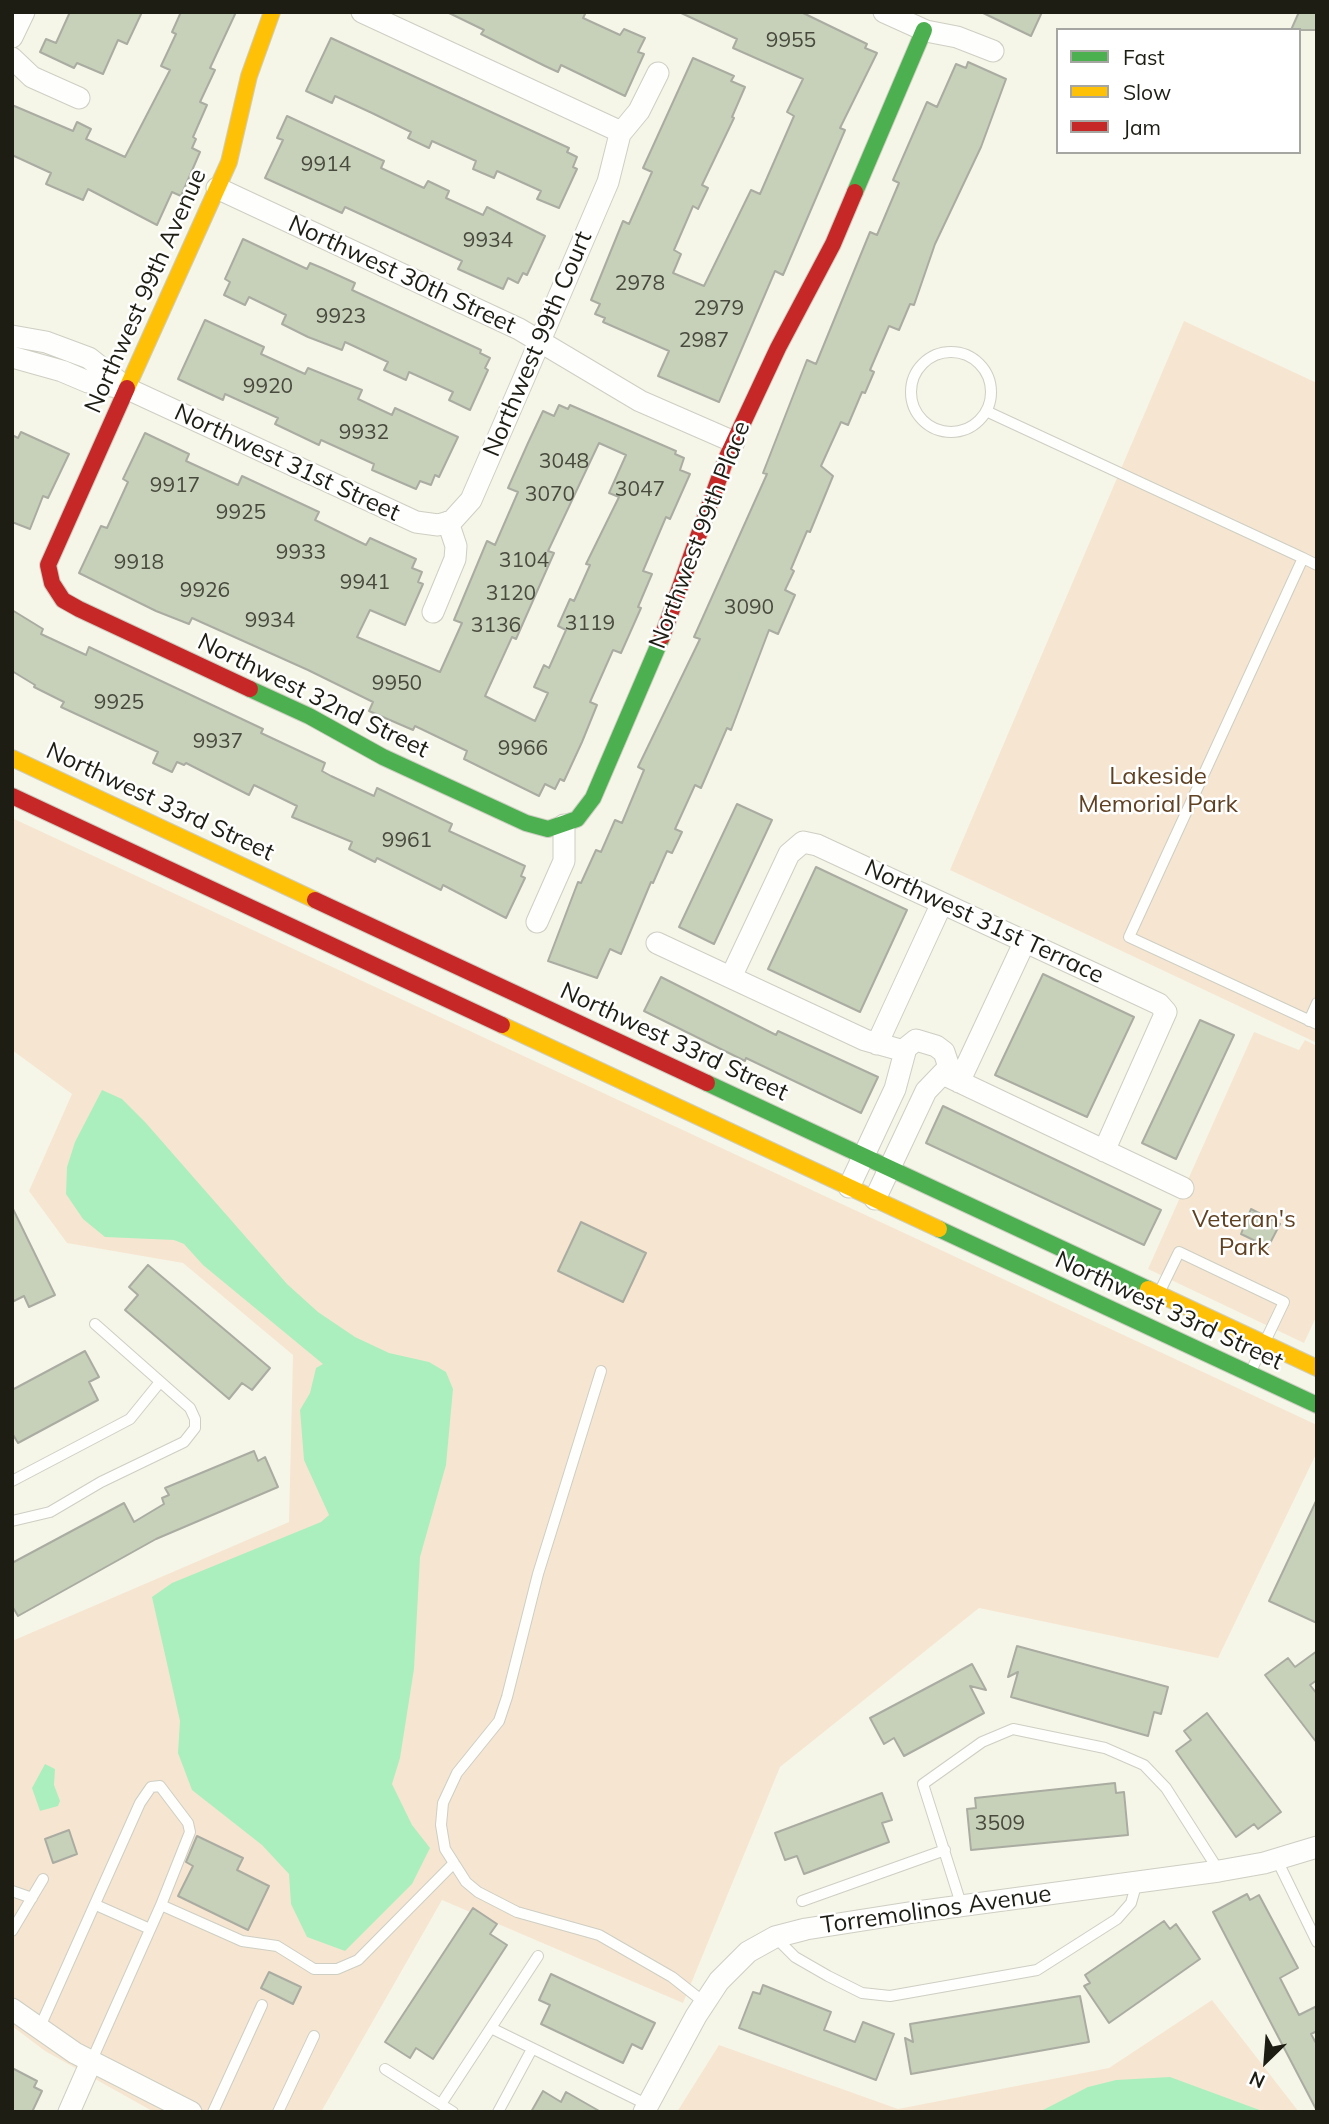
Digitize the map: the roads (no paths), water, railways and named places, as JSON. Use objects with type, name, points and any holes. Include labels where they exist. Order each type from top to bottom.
[{"type":"street","points":[[12,37],[24,12]]},
{"type":"street","name":"Northwest 99th Avenue","points":[[52,583],[48,565],[53,552],[217,188],[238,133],[256,50],[272,12]]},
{"type":"street","points":[[362,12],[621,132]]},
{"type":"street","points":[[884,12],[924,30],[957,37],[993,51]]},
{"type":"street","name":"Northwest 99th Place","points":[[564,825],[577,819],[593,799],[673,612],[709,502],[734,443],[778,348],[833,244],[924,30]]},
{"type":"street","points":[[12,58],[32,77],[79,98]]},
{"type":"street","name":"Northwest 99th Court","points":[[448,522],[460,515],[471,500],[608,182],[621,132],[639,111],[658,73]]},
{"type":"street","name":"Northwest 30th Street","points":[[217,188],[540,340],[640,401],[734,443]]},
{"type":"street","name":"Northwest 31st Street","points":[[12,336],[46,342],[89,358],[128,389],[407,518],[432,525],[448,522]]},
{"type":"street","name":"Northwest 31st Street","points":[[12,357],[62,371],[88,382],[128,389]]},
{"type":"street","points":[[433,612],[455,559],[456,546],[448,522]]},
{"type":"street","name":"Northwest 32nd Street","points":[[52,583],[59,595],[71,605],[290,707],[383,757],[533,826],[548,829],[564,825]]},
{"type":"street","name":"Northwest 33rd Street","points":[[12,758],[1317,1368]]},
{"type":"street","name":"Northwest 33rd Street","points":[[12,796],[1317,1405]]},
{"type":"street","points":[[537,922],[564,861],[564,825]]},
{"type":"street","name":"Northwest 31st Terrace","points":[[731,977],[789,854],[800,843],[817,845],[1159,1004],[1165,1010],[1165,1020],[1104,1151]]},
{"type":"street","points":[[877,1044],[942,903]]},
{"type":"street","points":[[875,1199],[889,1167],[945,1081],[1025,942]]},
{"type":"street","points":[[657,943],[877,1044],[904,1051]]},
{"type":"street","points":[[849,1187],[892,1096],[904,1051],[916,1040],[936,1046],[948,1061],[945,1081]]},
{"type":"street","points":[[899,1072],[945,1081],[1183,1188]]},
{"type":"street","name":"Torremolinos Avenue","points":[[646,2108],[705,2003],[736,1962],[775,1937],[806,1928],[1220,1871],[1277,1860],[1317,1847]]},
{"type":"street","points":[[12,2009],[91,2062],[191,2112]]},
{"type":"street","points":[[69,2112],[91,2062]]},
{"type":"lane","points":[[954,352],[976,361],[990,384],[991,398],[986,411],[976,423],[964,429],[937,429],[923,420],[911,395],[919,368],[940,353],[954,352]]},
{"type":"lane","points":[[986,411],[1317,565]]},
{"type":"lane","points":[[1303,558],[1129,937],[1313,1023],[1317,1003]]},
{"type":"lane","points":[[1159,1293],[1179,1252],[1284,1302],[1249,1373]]},
{"type":"lane","points":[[12,1521],[50,1511],[101,1482],[184,1442],[191,1435],[195,1419],[190,1408],[95,1324]]},
{"type":"lane","points":[[601,1371],[538,1574],[499,1721],[457,1773],[443,1803],[441,1825],[445,1849],[466,1882],[478,1892],[517,1912],[599,1936],[672,1977],[705,2003]]},
{"type":"lane","points":[[12,1481],[130,1419],[160,1382]]},
{"type":"lane","points":[[962,1907],[923,1784],[993,1735],[1004,1731],[1024,1730],[1105,1748],[1144,1765],[1159,1778],[1220,1871]]},
{"type":"lane","points":[[39,2029],[140,1803],[151,1787],[160,1786],[188,1823],[190,1832],[161,1905],[91,2062]]},
{"type":"lane","points":[[802,1901],[946,1850]]},
{"type":"lane","points":[[1277,1860],[1317,1942]]},
{"type":"lane","points":[[161,1905],[242,1941],[277,1946],[314,1969],[337,1969],[358,1961],[454,1863]]},
{"type":"lane","points":[[12,1931],[43,1879]]},
{"type":"lane","points":[[775,1937],[795,1957],[828,1976],[862,1993],[890,1996],[1037,1970],[1125,1912],[1134,1896],[1137,1882]]},
{"type":"lane","points":[[12,1891],[32,1898]]},
{"type":"lane","points":[[96,1905],[150,1929]]},
{"type":"lane","points":[[441,2104],[538,1956]]},
{"type":"lane","points":[[213,2112],[262,2005]]},
{"type":"lane","points":[[491,2028],[646,2108]]},
{"type":"lane","points":[[278,2112],[314,2036]]},
{"type":"lane","points":[[498,2112],[532,2049]]},
{"type":"lane","points":[[385,2069],[453,2112]]},
{"type":"park label","name":"Lakeside Memorial Park","points":[[1158,791]]},
{"type":"park label","name":"Veteran's Park","points":[[1244,1234]]}]
